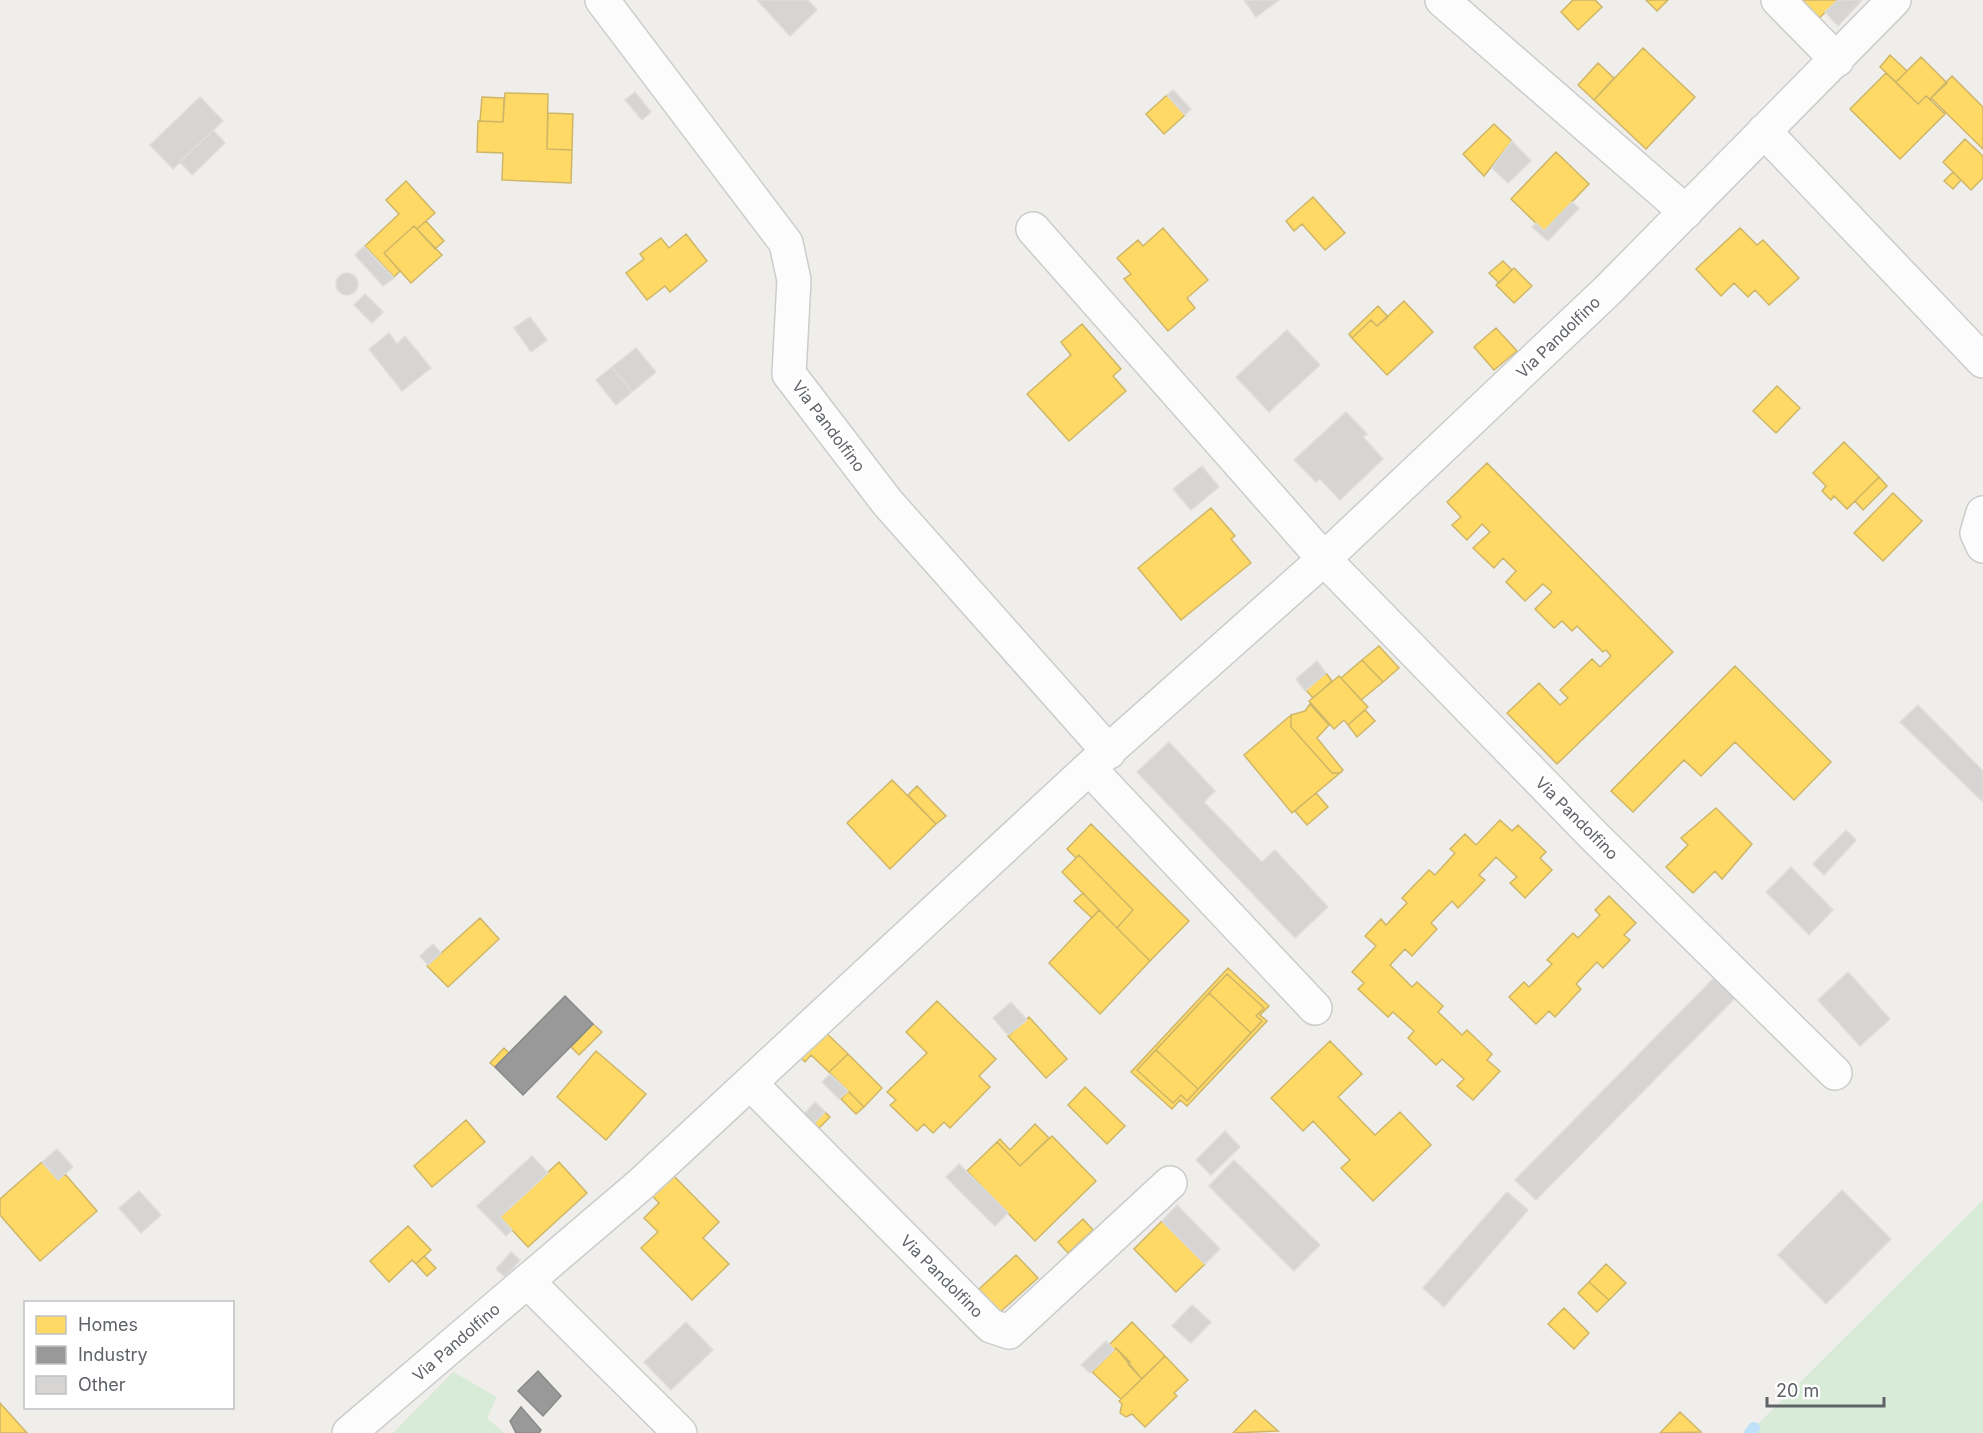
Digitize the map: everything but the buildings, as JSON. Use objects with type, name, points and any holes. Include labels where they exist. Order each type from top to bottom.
[{"type":"street","name":"Via Pandolfino","points":[[602,0],[786,243],[794,280],[789,374],[887,502],[1099,760],[1315,1008]]},
{"type":"street","points":[[1442,0],[1686,212]]},
{"type":"street","points":[[1778,0],[1837,60]]},
{"type":"street","name":"Via Pandolfino","points":[[349,1433],[640,1185],[1099,760],[1324,560],[1686,212],[1894,0]]},
{"type":"street","points":[[1764,132],[1983,361]]},
{"type":"street","name":"Via Pandolfino","points":[[1033,229],[1324,560],[1595,837],[1834,1073]]},
{"type":"street","points":[[1983,513],[1977,533],[1983,546]]},
{"type":"street","name":"Via Pandolfino","points":[[750,1083],[991,1326],[1009,1332],[1170,1184]]},
{"type":"street","points":[[526,1281],[680,1433]]},
{"type":"green space","points":[[1983,1200],[1983,1433],[1750,1433],[1754,1428]]},
{"type":"green space","points":[[453,1372],[497,1397],[487,1418],[504,1433],[393,1433]]},
{"type":"waterway","points":[[1750,1433],[1754,1428]]}]
